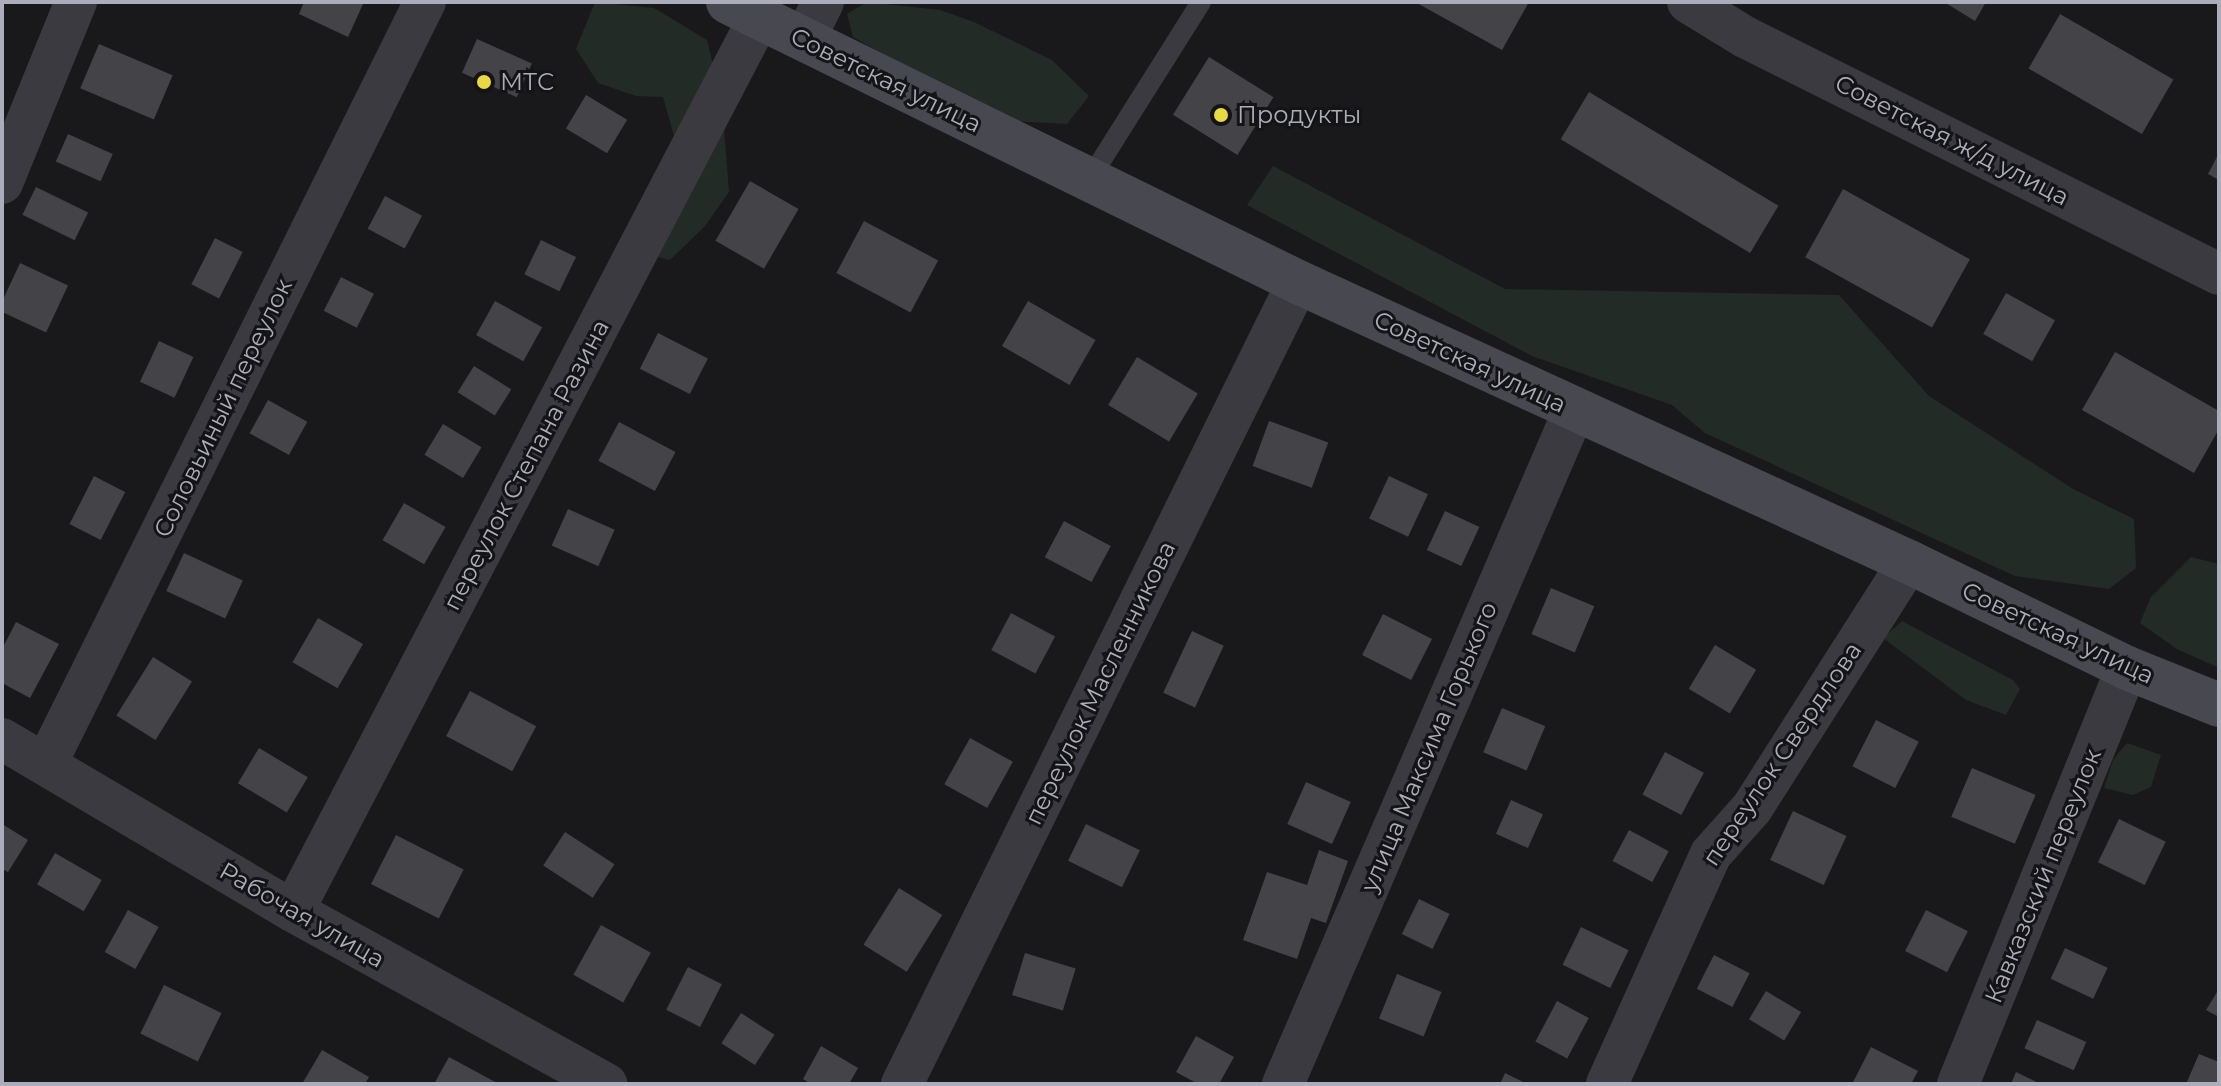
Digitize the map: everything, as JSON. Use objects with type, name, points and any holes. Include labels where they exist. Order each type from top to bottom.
[{"type":"main road","name":"Советская улица","points":[[744,10],[814,21],[1089,180],[1298,282],[1909,562],[2127,668],[2219,705]]},
{"type":"street","points":[[2,183],[76,2]]},
{"type":"street","name":"Соловьиный переулок","points":[[46,764],[425,2]]},
{"type":"street","name":"Советская ж/д улица","points":[[1688,2],[1745,37],[2219,274]]},
{"type":"street","name":"переулок Степана Разина","points":[[293,911],[744,10]]},
{"type":"street","name":"переулок Масленникова","points":[[902,1084],[1298,282]]},
{"type":"street","name":"улица Максима Горького","points":[[1283,1084],[1574,411]]},
{"type":"street","name":"переулок Свердлова","points":[[1607,1084],[1711,854],[1752,808],[1909,562]]},
{"type":"street","name":"Кавказский переулок","points":[[1958,1084],[2127,668]]},
{"type":"street","name":"Рабочая улица","points":[[2,739],[293,911],[606,1084]]},
{"type":"lane","points":[[1089,180],[1201,2]]},
{"type":"shaded area","points":[[595,2],[654,8],[707,40],[722,102],[729,192],[705,226],[670,260],[619,248],[675,140],[663,97],[636,96],[598,83],[576,49]]},
{"type":"shaded area","points":[[867,2],[940,10],[974,22],[1052,60],[1089,96],[1067,124],[996,120],[853,37],[847,14]]},
{"type":"shaded area","points":[[1273,166],[1505,289],[1839,295],[1929,396],[2073,489],[2134,519],[2136,568],[2109,589],[2015,576],[1705,433],[1672,405],[1532,356],[1247,205]]},
{"type":"shaded area","points":[[2191,557],[2219,564],[2219,668],[2177,649],[2140,623],[2151,597]]},
{"type":"shaded area","points":[[1902,621],[2013,680],[2020,689],[2006,715],[1966,700],[1883,638]]},
{"type":"shaded area","points":[[2127,743],[2161,755],[2151,787],[2133,795],[2104,788],[2113,760]]},
{"type":"building","points":[[304,2],[364,2],[348,37],[299,14]]},
{"type":"building","points":[[1415,2],[1529,2],[1502,50]]},
{"type":"building","points":[[1944,2],[1986,2],[1975,21]]},
{"type":"building","points":[[2060,14],[2173,80],[2142,134],[2028,69]]},
{"type":"building","points":[[477,39],[532,63],[517,97],[462,73]]},
{"type":"building","points":[[99,44],[173,75],[154,119],[80,88]]},
{"type":"building","points":[[1209,57],[1273,97],[1237,155],[1173,115]]},
{"type":"building","points":[[1589,92],[1778,206],[1750,253],[1561,139]]},
{"type":"building","points":[[586,95],[627,120],[607,153],[566,128]]},
{"type":"building","points":[[68,134],[113,154],[101,181],[56,161]]},
{"type":"building","points":[[2219,153],[2219,180],[2208,174]]},
{"type":"building","points":[[750,181],[798,209],[764,269],[716,241]]},
{"type":"building","points":[[36,187],[88,212],[75,240],[22,215]]},
{"type":"building","points":[[1843,189],[1970,259],[1932,328],[1805,257]]},
{"type":"building","points":[[385,196],[422,216],[405,248],[368,229]]},
{"type":"building","points":[[864,221],[938,260],[910,313],[836,273]]},
{"type":"building","points":[[215,238],[243,252],[219,298],[191,284]]},
{"type":"building","points":[[541,240],[576,257],[559,291],[524,274]]},
{"type":"building","points":[[20,263],[68,285],[46,333],[2,312],[2,302]]},
{"type":"building","points":[[341,277],[374,294],[357,328],[324,311]]},
{"type":"building","points":[[2006,293],[2055,320],[2032,361],[1983,334]]},
{"type":"building","points":[[495,301],[542,327],[523,361],[476,335]]},
{"type":"building","points":[[1028,301],[1096,340],[1070,385],[1002,346]]},
{"type":"building","points":[[658,333],[708,358],[690,394],[640,369]]},
{"type":"building","points":[[159,341],[193,357],[174,398],[140,382]]},
{"type":"building","points":[[2115,352],[2219,411],[2219,429],[2194,473],[2082,410]]},
{"type":"building","points":[[1137,357],[1198,394],[1169,442],[1108,405]]},
{"type":"building","points":[[474,366],[511,389],[495,416],[458,392]]},
{"type":"building","points":[[268,400],[307,422],[289,455],[250,433]]},
{"type":"building","points":[[1269,421],[1328,443],[1312,488],[1253,466]]},
{"type":"building","points":[[619,422],[676,452],[655,491],[598,461]]},
{"type":"building","points":[[443,424],[482,447],[463,478],[424,455]]},
{"type":"building","points":[[94,476],[125,492],[101,540],[69,524]]},
{"type":"building","points":[[1389,476],[1428,494],[1408,537],[1369,519]]},
{"type":"building","points":[[404,503],[446,527],[424,564],[382,540]]},
{"type":"building","points":[[568,509],[615,530],[598,566],[552,546]]},
{"type":"building","points":[[1445,511],[1479,527],[1461,566],[1427,550]]},
{"type":"building","points":[[1064,521],[1111,546],[1092,582],[1045,557]]},
{"type":"building","points":[[184,553],[243,580],[225,619],[166,591]]},
{"type":"building","points":[[1551,588],[1594,606],[1575,652],[1531,634]]},
{"type":"building","points":[[1011,613],[1055,636],[1035,674],[991,650]]},
{"type":"building","points":[[1383,614],[1432,639],[1411,680],[1362,655]]},
{"type":"building","points":[[318,618],[363,644],[338,688],[292,662]]},
{"type":"building","points":[[16,622],[59,644],[30,698],[2,683],[2,649]]},
{"type":"building","points":[[1192,631],[1224,646],[1195,707],[1163,693]]},
{"type":"building","points":[[1715,645],[1756,670],[1730,713],[1689,689]]},
{"type":"building","points":[[153,657],[192,681],[155,740],[116,716]]},
{"type":"building","points":[[470,691],[536,726],[512,771],[446,736]]},
{"type":"building","points":[[1502,708],[1545,726],[1527,771],[1483,752]]},
{"type":"building","points":[[1876,720],[1919,742],[1895,788],[1852,766]]},
{"type":"building","points":[[970,738],[1013,762],[987,808],[944,784]]},
{"type":"building","points":[[259,748],[308,777],[287,813],[238,783]]},
{"type":"building","points":[[1665,752],[1704,773],[1681,815],[1642,794]]},
{"type":"building","points":[[1972,768],[2036,795],[2015,844],[1951,817]]},
{"type":"building","points":[[1306,782],[1351,802],[1332,844],[1287,824]]},
{"type":"building","points":[[1511,800],[1543,814],[1528,848],[1496,834]]},
{"type":"building","points":[[1793,811],[1846,836],[1824,885],[1770,860]]},
{"type":"building","points":[[2119,819],[2166,842],[2145,885],[2098,862]]},
{"type":"building","points":[[2,824],[28,840],[8,872],[2,869]]},
{"type":"building","points":[[1086,824],[1140,850],[1122,887],[1068,861]]},
{"type":"building","points":[[1629,830],[1669,851],[1652,882],[1613,861]]},
{"type":"building","points":[[565,832],[614,864],[593,898],[543,866]]},
{"type":"building","points":[[396,835],[464,870],[439,919],[371,884]]},
{"type":"building","points":[[1319,850],[1348,861],[1326,923],[1311,918],[1297,959],[1243,940],[1267,872],[1307,885]]},
{"type":"building","points":[[55,853],[102,880],[84,911],[37,884]]},
{"type":"building","points":[[899,888],[942,915],[907,972],[863,945]]},
{"type":"building","points":[[1419,899],[1450,914],[1432,949],[1402,934]]},
{"type":"building","points":[[128,910],[159,927],[135,969],[105,952]]},
{"type":"building","points":[[1926,910],[1968,931],[1947,972],[1905,951]]},
{"type":"building","points":[[601,925],[651,953],[623,1002],[573,975]]},
{"type":"building","points":[[1581,927],[1629,950],[1610,988],[1563,965]]},
{"type":"building","points":[[2065,948],[2108,968],[2093,999],[2051,979]]},
{"type":"building","points":[[1025,953],[1076,968],[1063,1011],[1012,995]]},
{"type":"building","points":[[1714,955],[1750,973],[1732,1007],[1697,989]]},
{"type":"building","points":[[688,967],[722,984],[700,1027],[666,1010]]},
{"type":"building","points":[[1397,974],[1442,992],[1424,1036],[1379,1019]]},
{"type":"building","points":[[164,985],[222,1013],[198,1062],[140,1034]]},
{"type":"building","points":[[2219,989],[2219,1017],[2206,1010]]},
{"type":"building","points":[[1766,991],[1801,1012],[1784,1040],[1749,1019]]},
{"type":"building","points":[[1557,1001],[1589,1018],[1567,1059],[1535,1042]]},
{"type":"building","points":[[741,1013],[775,1035],[755,1065],[721,1043]]},
{"type":"building","points":[[2037,1020],[2086,1042],[2074,1070],[2024,1048]]},
{"type":"building","points":[[1196,1036],[1234,1057],[1219,1084],[1198,1084],[1176,1072]]},
{"type":"building","points":[[821,1046],[858,1068],[849,1084],[811,1084],[803,1079]]},
{"type":"building","points":[[1871,1047],[1918,1071],[1911,1084],[1852,1084]]},
{"type":"building","points":[[322,1050],[369,1077],[365,1084],[302,1084]]},
{"type":"building","points":[[2199,1054],[2219,1062],[2219,1084],[2186,1084]]},
{"type":"building","points":[[449,1057],[499,1084],[434,1084]]},
{"type":"building","points":[[2016,1072],[2041,1084],[2011,1084]]},
{"type":"building","points":[[1505,1073],[1527,1084],[1500,1084]]},
{"type":"place","name":"МТС","points":[[484,82]]},
{"type":"place","name":"Продукты","points":[[1221,115]]}]
